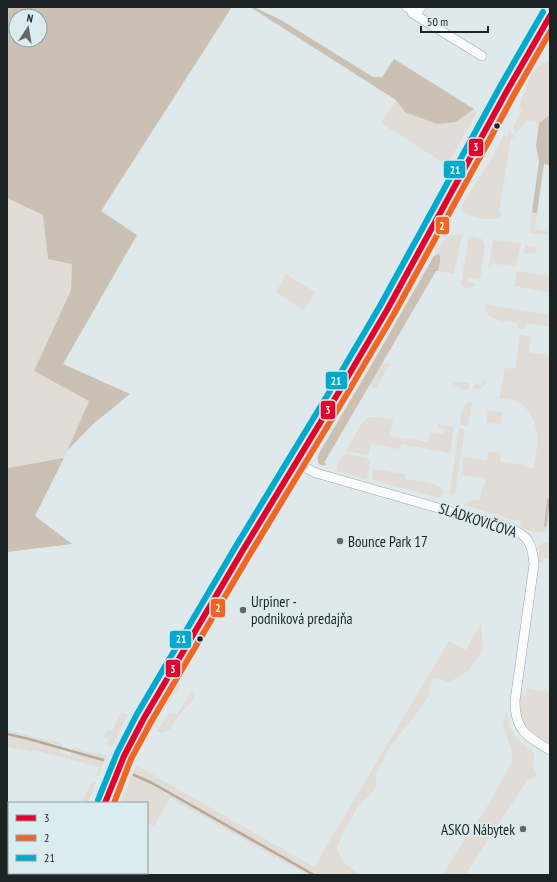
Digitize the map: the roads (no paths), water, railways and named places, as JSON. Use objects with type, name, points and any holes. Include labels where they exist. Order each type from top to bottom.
[{"type":"main road","points":[[107,798],[124,756],[144,718],[387,310],[508,89],[550,16]]},
{"type":"street","points":[[409,10],[418,11],[421,7]]},
{"type":"street","points":[[409,10],[482,56]]},
{"type":"street","name":"SLÁDKOVIČOVA","points":[[296,463],[316,473],[508,528],[524,535],[529,542],[533,553],[534,564],[515,707],[518,721],[525,733],[530,738],[550,750]]},
{"type":"waterway","points":[[7,734],[103,760]]},
{"type":"waterway","points":[[134,775],[152,783],[314,875]]},
{"type":"place","name":"Bounce Park 17","points":[[340,541]]},
{"type":"place","name":"Urpiner - podniková predajňa","points":[[243,610]]},
{"type":"place","name":"ASKO Nábytek","points":[[523,829]]}]
